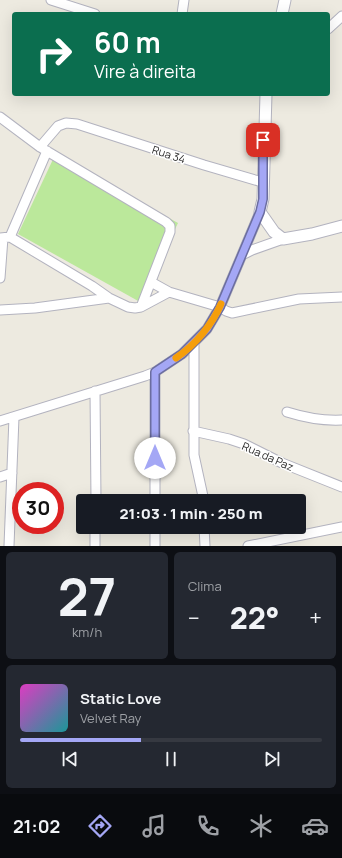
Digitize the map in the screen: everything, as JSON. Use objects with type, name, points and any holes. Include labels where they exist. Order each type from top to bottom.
[{"type":"street","points":[[51,0],[78,5],[91,12]]},
{"type":"street","points":[[182,12],[184,0]]},
{"type":"street","points":[[283,12],[286,0]]},
{"type":"street","points":[[330,27],[342,16]]},
{"type":"street","points":[[0,421],[155,372],[182,354],[207,329],[220,307],[260,212],[263,199],[262,182],[266,96]]},
{"type":"street","points":[[0,117],[43,149],[166,222],[170,226],[170,232],[141,307]]},
{"type":"street","name":"Rua 34","points":[[43,149],[58,126],[66,123],[77,124],[262,182]]},
{"type":"street","points":[[0,278],[4,238],[43,149]]},
{"type":"street","points":[[260,212],[270,227],[283,239]]},
{"type":"street","points":[[242,255],[283,239],[312,234],[342,226]]},
{"type":"street","points":[[4,238],[92,286],[108,298],[128,307],[141,307],[169,292]]},
{"type":"street","points":[[151,282],[169,292],[220,307],[232,313],[299,299],[342,297]]},
{"type":"street","points":[[0,310],[35,308],[108,298]]},
{"type":"street","points":[[194,343],[194,456],[202,494]]},
{"type":"street","points":[[155,372],[155,494]]},
{"type":"street","points":[[95,391],[96,494]]},
{"type":"street","points":[[288,412],[303,417],[326,420],[342,420]]},
{"type":"street","points":[[9,546],[14,417]]},
{"type":"street","name":"Rua da Paz","points":[[193,430],[244,444],[282,462],[342,487]]},
{"type":"street","points":[[0,477],[12,473]]},
{"type":"street","points":[[248,546],[342,526]]},
{"type":"street","points":[[94,546],[95,534]]},
{"type":"street","points":[[155,534],[155,546]]},
{"type":"street","points":[[204,534],[205,546]]},
{"type":"green space","points":[[55,155],[178,223],[140,302],[18,234]]},
{"type":"slow traffic","points":[[176,358],[194,343],[207,329],[221,304]]},
{"type":"route","points":[[155,458],[155,372],[182,354],[194,343],[207,329],[220,307],[260,212],[263,199],[263,140]]}]
